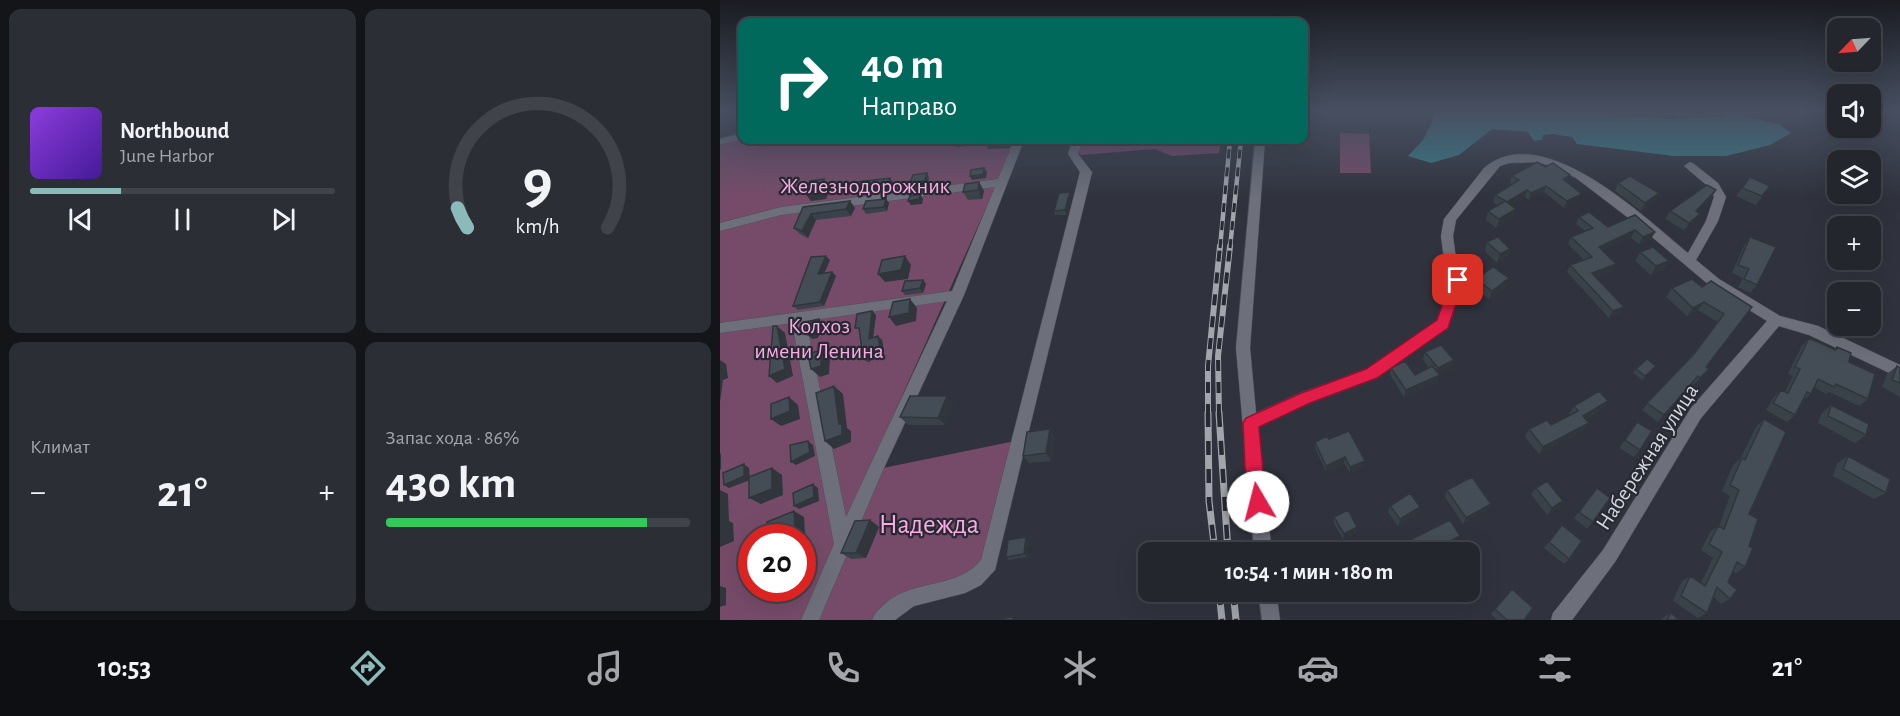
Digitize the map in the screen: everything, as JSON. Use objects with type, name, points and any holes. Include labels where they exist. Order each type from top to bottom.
[{"type":"street","points":[[810,620],[880,458],[957,295],[1018,144]]},
{"type":"street","points":[[881,620],[909,598],[970,583],[984,573],[989,564],[1086,172],[1073,154],[1077,144]]},
{"type":"street","points":[[1260,144],[1244,337],[1253,467],[1262,542]]},
{"type":"street","points":[[1251,423],[1305,398],[1372,373],[1443,324],[1458,280],[1450,259],[1447,236],[1450,219],[1488,171],[1496,164],[1518,158],[1537,159],[1558,164],[1580,175],[1643,223],[1714,282],[1776,320],[1813,330],[1900,372]]},
{"type":"street","points":[[1689,262],[1712,221],[1720,197],[1714,186],[1690,166]]},
{"type":"street","points":[[720,227],[781,211],[1004,182]]},
{"type":"street","points":[[720,328],[957,295]]},
{"type":"street","points":[[798,317],[843,544]]},
{"type":"street","name":"Набережная улица","points":[[1560,620],[1609,556],[1696,413],[1776,320]]},
{"type":"street","points":[[1269,602],[1271,620]]},
{"type":"green space","name":"Колхоз имени Ленина","points":[[738,140],[738,144],[988,144],[987,149],[1013,148],[889,425],[816,597],[816,524],[738,524],[738,602],[814,602],[806,620],[720,620],[720,144]]},
{"type":"green space","points":[[1340,140],[1369,140],[1371,173],[1340,173]]},
{"type":"green space","points":[[1079,144],[1220,144],[1219,153],[1172,156],[1155,149],[1080,155]]},
{"type":"green space","name":"Надежда","points":[[1015,441],[984,568],[907,596],[872,620],[817,620],[883,468]]},
{"type":"water","points":[[1423,140],[1478,140],[1459,155],[1431,163],[1408,156]]},
{"type":"water","points":[[1574,140],[1779,140],[1770,145],[1726,156],[1674,156],[1577,144]]},
{"type":"building","points":[[1537,162],[1545,167],[1553,163],[1570,175],[1563,179],[1582,194],[1567,201],[1546,186],[1531,193],[1527,190],[1507,202],[1495,195],[1519,180],[1512,176]]},
{"type":"building","points":[[984,168],[983,174],[970,176],[971,170]]},
{"type":"building","points":[[927,173],[924,181],[910,183],[913,175]]},
{"type":"building","points":[[1630,176],[1659,193],[1645,203],[1618,183]]},
{"type":"building","points":[[1750,177],[1770,186],[1762,196],[1742,188]]},
{"type":"building","points":[[890,178],[889,183],[849,188],[840,184]]},
{"type":"building","points":[[824,179],[819,190],[804,192],[810,181]]},
{"type":"building","points":[[979,182],[978,190],[963,192],[965,184]]},
{"type":"building","points":[[1707,185],[1716,190],[1696,211],[1700,214],[1689,223],[1670,211]]},
{"type":"building","points":[[1070,192],[1065,210],[1054,211],[1059,193]]},
{"type":"building","points":[[920,194],[919,199],[908,201],[910,196]]},
{"type":"building","points":[[886,199],[884,207],[863,209],[866,201]]},
{"type":"building","points":[[850,201],[846,209],[811,214],[802,231],[794,228],[803,207]]},
{"type":"building","points":[[1505,201],[1516,209],[1499,219],[1488,211]]},
{"type":"building","points":[[1589,212],[1608,227],[1635,215],[1655,232],[1643,237],[1635,230],[1599,247],[1616,264],[1592,273],[1624,307],[1613,311],[1570,265],[1592,257],[1571,237],[1593,228],[1579,217]]},
{"type":"building","points":[[1498,237],[1510,249],[1500,254],[1487,242]]},
{"type":"building","points":[[1750,237],[1776,247],[1757,285],[1744,279],[1749,269],[1738,265]]},
{"type":"building","points":[[1653,247],[1669,261],[1656,266],[1640,252]]},
{"type":"building","points":[[826,256],[818,274],[832,272],[820,302],[793,306],[811,257]]},
{"type":"building","points":[[905,256],[901,270],[878,274],[882,260]]},
{"type":"building","points":[[1493,267],[1509,278],[1492,291],[1476,279]]},
{"type":"building","points":[[1692,279],[1702,287],[1711,281],[1752,307],[1706,367],[1709,369],[1700,378],[1698,376],[1664,415],[1647,403],[1694,354],[1724,314],[1704,302],[1693,308],[1672,288]]},
{"type":"building","points":[[923,280],[920,288],[902,291],[905,281]]},
{"type":"building","points":[[910,299],[909,313],[889,317],[893,302]]},
{"type":"building","points":[[872,311],[869,339],[878,336],[880,347],[867,351],[867,357],[863,358],[859,328],[855,328],[857,314]]},
{"type":"building","points":[[819,319],[814,334],[808,335],[805,322]]},
{"type":"building","points":[[773,326],[777,326],[785,369],[769,376]]},
{"type":"building","points":[[1809,338],[1836,350],[1837,347],[1851,353],[1849,362],[1875,374],[1868,399],[1836,384],[1834,387],[1818,379],[1811,394],[1807,392],[1795,415],[1773,403],[1781,390],[1788,393],[1800,369],[1795,367]]},
{"type":"building","points":[[1441,345],[1454,360],[1438,368],[1425,352]]},
{"type":"building","points":[[821,350],[821,366],[811,369],[808,354]]},
{"type":"building","points":[[1647,359],[1656,366],[1645,376],[1636,369]]},
{"type":"building","points":[[1405,361],[1415,375],[1432,366],[1440,375],[1406,390],[1391,368]]},
{"type":"building","points":[[1897,366],[1900,368],[1900,383],[1892,380]]},
{"type":"building","points":[[834,386],[839,424],[842,423],[842,435],[825,441],[816,393]]},
{"type":"building","points":[[1599,391],[1608,401],[1583,416],[1589,423],[1543,447],[1529,429],[1547,420],[1551,425],[1578,411],[1574,406]]},
{"type":"building","points":[[910,396],[947,396],[938,418],[900,417]]},
{"type":"building","points":[[789,397],[790,411],[771,419],[771,404]]},
{"type":"building","points":[[1831,405],[1869,424],[1866,435],[1828,416]]},
{"type":"building","points":[[1764,419],[1786,432],[1749,514],[1758,519],[1749,546],[1753,548],[1745,567],[1737,562],[1728,582],[1737,590],[1730,599],[1717,587],[1707,613],[1681,596],[1690,576],[1705,586],[1722,552],[1709,544],[1718,526],[1724,529],[1739,490],[1730,485],[1742,458],[1745,460]]},
{"type":"building","points":[[1637,422],[1652,431],[1640,450],[1625,440]]},
{"type":"building","points":[[1050,429],[1046,453],[1023,456],[1027,432]]},
{"type":"building","points":[[1349,431],[1365,461],[1350,467],[1345,457],[1326,466],[1315,442],[1327,436],[1329,439]]},
{"type":"building","points":[[808,441],[810,452],[791,462],[790,445]]},
{"type":"building","points":[[1848,456],[1890,479],[1886,493],[1843,469]]},
{"type":"building","points":[[744,464],[744,476],[724,485],[723,473]]},
{"type":"building","points":[[772,468],[772,489],[749,498],[749,477]]},
{"type":"building","points":[[1472,477],[1491,504],[1466,518],[1447,490]]},
{"type":"building","points":[[1547,481],[1563,501],[1552,508],[1536,488]]},
{"type":"building","points":[[813,484],[814,497],[794,506],[793,493]]},
{"type":"building","points":[[1597,488],[1610,498],[1593,522],[1579,512]]},
{"type":"building","points":[[1410,493],[1420,507],[1400,519],[1390,506]]},
{"type":"building","points":[[1348,510],[1357,527],[1344,534],[1334,517]]},
{"type":"building","points":[[794,511],[795,524],[767,524],[767,522]]},
{"type":"building","points":[[870,520],[856,553],[841,553],[855,521]]},
{"type":"building","points":[[1450,520],[1460,536],[1448,542],[1414,542],[1412,539]]},
{"type":"building","points":[[1562,525],[1582,541],[1569,559],[1549,542]]},
{"type":"building","points":[[1026,537],[1024,554],[1006,557],[1008,540]]},
{"type":"building","points":[[1512,589],[1533,608],[1524,620],[1507,620],[1495,609]]},
{"type":"building","points":[[1671,613],[1679,620],[1667,620]]},
{"type":"building","points":[[1013,616],[1013,620],[999,620]]},
{"type":"railway","points":[[1220,248],[1230,144]]},
{"type":"railway","points":[[1230,248],[1241,144]]},
{"type":"railway","points":[[1208,413],[1208,366],[1220,246]]},
{"type":"railway","points":[[1219,415],[1218,356],[1230,246]]},
{"type":"railway","points":[[1208,413],[1209,501],[1214,542]]},
{"type":"railway","points":[[1219,413],[1227,542]]},
{"type":"railway","points":[[1220,602],[1222,620]]},
{"type":"railway","points":[[1234,602],[1236,620]]},
{"type":"route","points":[[1258,502],[1253,467],[1251,423],[1305,398],[1372,373],[1407,349],[1443,324],[1458,280]]},
{"type":"park label","name":"Железнодорожник","points":[[865,186]]}]
